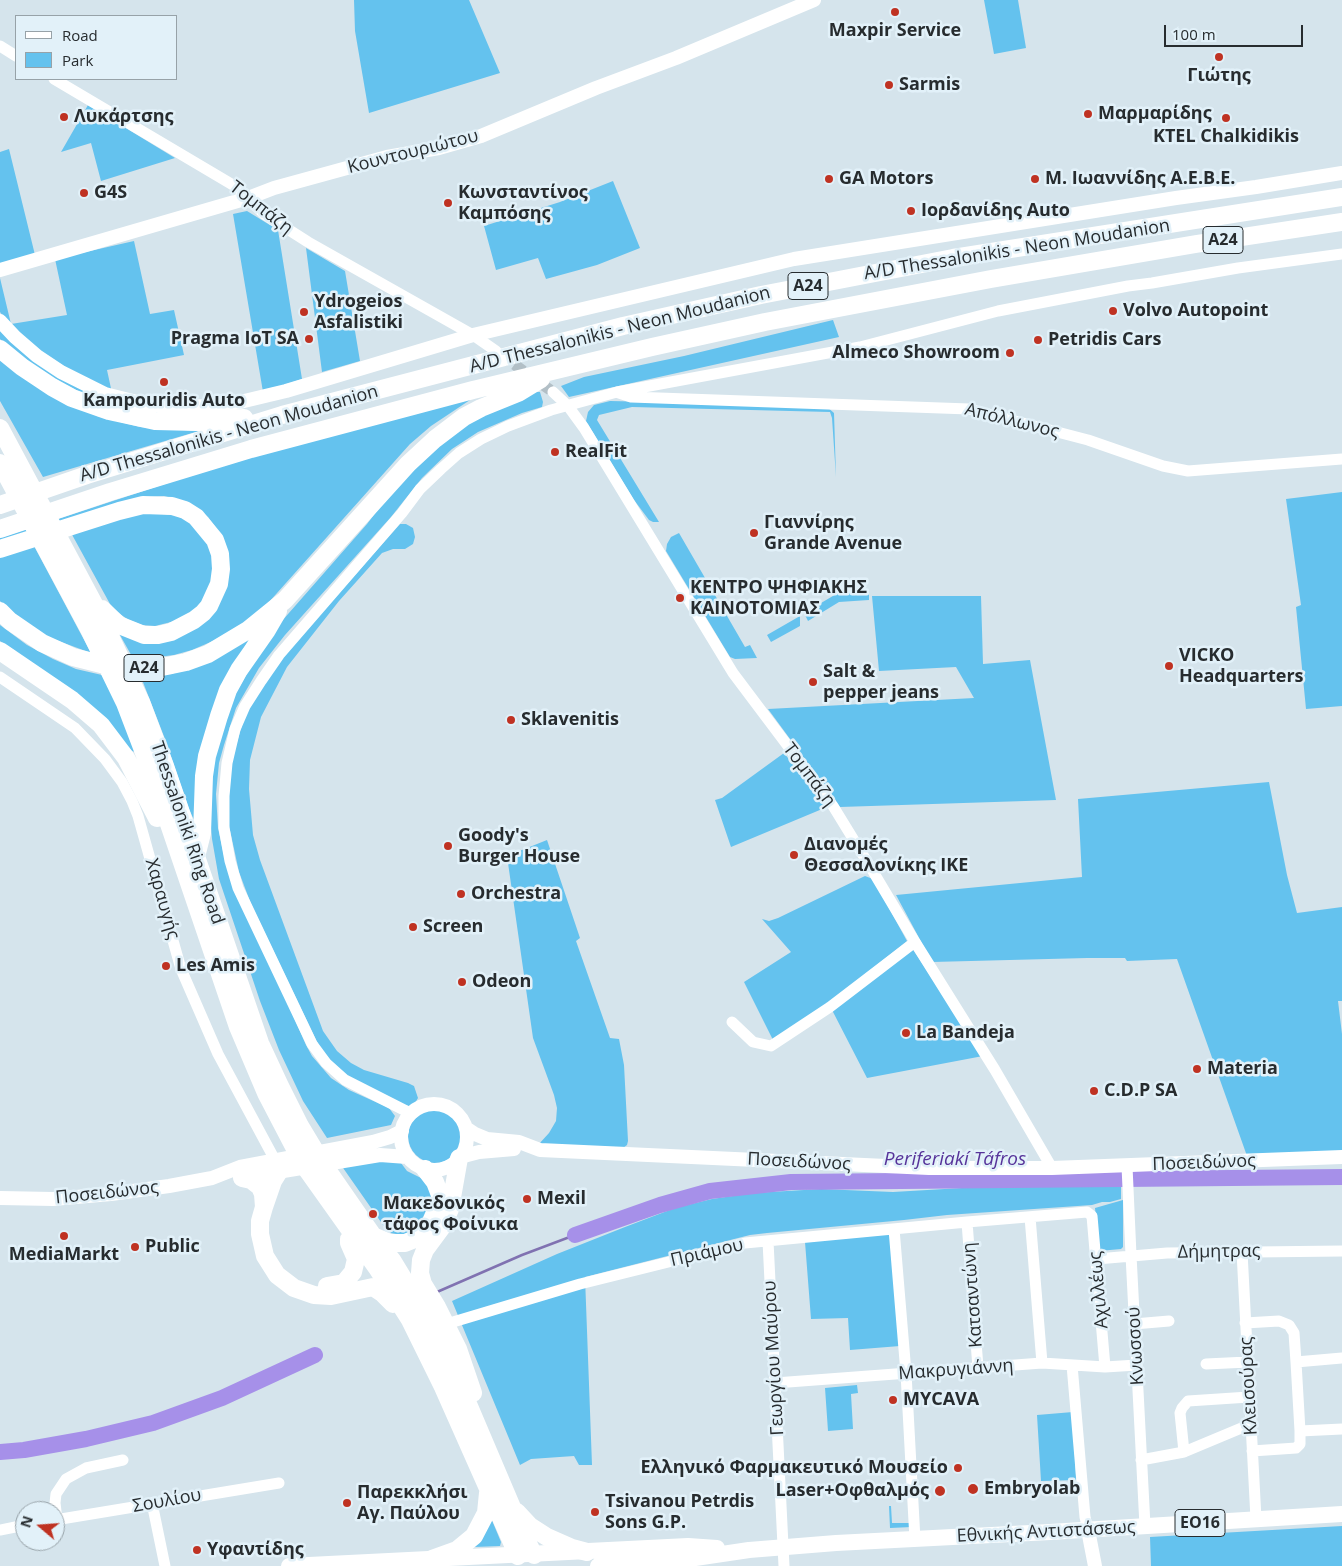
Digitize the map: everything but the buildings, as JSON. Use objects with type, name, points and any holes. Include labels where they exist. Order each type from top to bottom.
[{"type":"highway","name":"A/D Thessalonikis - Neon Moudanion","points":[[0,505],[141,458],[282,415],[623,326],[762,295],[962,256],[1342,197]]},
{"type":"highway","name":"A/D Thessalonikis - Neon Moudanion","points":[[0,529],[251,448],[474,390],[671,343],[878,299],[1187,245],[1342,222]]},
{"type":"highway","name":"Α24","points":[[0,349],[22,367],[72,398],[134,418],[155,421],[197,422],[282,415]]},
{"type":"highway","name":"Α24","points":[[0,611],[42,644],[65,654],[100,664],[142,668],[174,665],[208,654],[248,630],[285,600],[408,464],[435,439],[464,417],[518,393],[553,371]]},
{"type":"highway","name":"Thessaloniki Ring Road","points":[[0,428],[7,459],[57,553],[103,657],[123,681],[157,744],[260,1043],[280,1086],[301,1144],[303,1171],[377,1268],[405,1312],[443,1387],[486,1485],[530,1561]]},
{"type":"highway","points":[[0,549],[143,505],[172,506],[185,510],[196,518],[214,540],[220,554],[221,569],[215,595],[203,614],[171,632],[158,635],[144,635],[126,629],[112,620],[91,598]]},
{"type":"highway","name":"Thessaloniki Ring Road","points":[[57,553],[91,598],[121,659],[123,681],[137,733],[244,1042],[263,1086],[301,1144],[327,1170],[404,1278],[460,1385],[493,1463]]},
{"type":"highway","points":[[196,856],[202,832],[204,776],[219,716],[228,690],[238,670],[267,630],[285,600]]},
{"type":"highway","points":[[0,651],[72,700],[101,726],[126,758],[155,815],[178,851]]},
{"type":"highway","points":[[460,1158],[450,1209],[442,1228],[425,1250],[421,1260],[420,1273],[423,1284],[443,1317],[465,1367],[493,1463],[525,1538],[530,1561]]},
{"type":"highway","points":[[373,1236],[390,1243],[406,1243],[415,1239],[429,1226],[440,1201],[440,1195],[435,1182],[425,1169]]},
{"type":"highway","points":[[279,1173],[288,1175],[303,1171]]},
{"type":"highway","points":[[279,1173],[273,1181],[260,1221],[265,1256],[270,1266],[285,1283],[304,1292],[323,1296],[339,1295],[361,1288],[373,1287],[378,1289],[395,1306],[405,1312]]},
{"type":"highway","points":[[279,1173],[272,1224],[274,1248],[278,1258],[295,1277],[314,1284],[327,1286],[347,1280],[353,1272],[356,1259],[349,1243],[349,1231]]},
{"type":"highway","points":[[242,1178],[251,1180],[260,1187],[263,1194],[264,1207]]},
{"type":"highway","points":[[432,1560],[457,1550],[476,1533],[487,1508],[488,1494],[486,1485]]},
{"type":"highway","points":[[510,1504],[523,1519],[544,1536],[558,1543],[586,1552]]},
{"type":"main road","name":"Εθνικής Αντιστάσεως","points":[[598,1566],[689,1559],[783,1547],[1342,1514]]},
{"type":"main road","name":"Εθνικής Αντιστάσεως","points":[[289,1566],[432,1560],[530,1561],[586,1552],[688,1546],[749,1550]]},
{"type":"street","name":"Κουντουριώτου","points":[[0,270],[248,198],[274,188],[387,157],[439,148],[481,136],[814,0]]},
{"type":"street","points":[[0,46],[15,55]]},
{"type":"street","name":"Τομπάζη","points":[[56,80],[231,183],[264,214],[308,242],[473,335],[496,350]]},
{"type":"street","points":[[0,321],[37,356],[76,380],[106,394],[166,407],[218,406],[286,392],[473,335],[794,259],[1342,173]]},
{"type":"street","points":[[412,1114],[345,1080],[326,1063],[312,1044],[245,904],[230,861],[224,828],[224,796],[227,763],[235,729],[245,706],[260,680],[279,655],[402,513],[420,489],[459,453],[481,439],[524,420],[617,392],[860,347],[998,311],[1128,286],[1238,268],[1342,254]]},
{"type":"street","name":"Τομπάζη","points":[[553,392],[568,406],[621,488],[733,673],[833,806],[995,1070],[1052,1168]]},
{"type":"street","name":"Απόλλωνος","points":[[617,392],[631,397],[969,408],[1088,440],[1163,466],[1188,471],[1342,459]]},
{"type":"street","name":"Χαραυγής","points":[[0,677],[75,728],[106,759],[122,782],[138,816],[181,969],[218,1054],[279,1173]]},
{"type":"street","points":[[732,1022],[754,1042],[771,1046],[830,1007],[915,942]]},
{"type":"street","points":[[460,1158],[466,1143],[466,1128],[459,1114],[445,1106],[425,1106],[412,1114],[406,1121],[402,1131],[402,1144],[407,1156],[415,1164],[425,1169],[446,1168],[460,1158],[479,1152],[518,1148],[526,1145]]},
{"type":"street","name":"Ποσειδώνος","points":[[466,1128],[487,1139],[519,1142],[540,1150],[930,1168],[1128,1168],[1342,1157]]},
{"type":"street","name":"Ποσειδώνος","points":[[0,1198],[53,1199],[111,1194],[212,1178],[242,1178],[279,1173],[390,1137],[402,1131]]},
{"type":"street","points":[[303,1171],[380,1155],[407,1156]]},
{"type":"street","name":"Ποσειδώνος","points":[[212,1178],[240,1167],[279,1173]]},
{"type":"street","name":"Κνωσσού","points":[[1128,1168],[1130,1256],[1145,1526]]},
{"type":"street","name":"Πριάμου","points":[[453,1322],[589,1282],[737,1246],[768,1241],[967,1222],[1091,1213]]},
{"type":"street","name":"Αχιλλέως","points":[[1091,1213],[1097,1260],[1105,1367]]},
{"type":"street","points":[[1030,1217],[1042,1363]]},
{"type":"street","name":"Κατσαντώνη","points":[[967,1222],[978,1368]]},
{"type":"street","points":[[894,1229],[906,1373],[915,1540]]},
{"type":"street","name":"Γεωργίου Μαύρου","points":[[768,1241],[784,1566]]},
{"type":"street","name":"Δήμητρας","points":[[1097,1260],[1167,1253],[1342,1251]]},
{"type":"street","name":"Κλεισούρας","points":[[1242,1252],[1256,1519]]},
{"type":"street","points":[[1246,1323],[1278,1321],[1289,1325],[1294,1333],[1300,1431],[1300,1444],[1296,1448],[1252,1451]]},
{"type":"street","points":[[1134,1324],[1170,1322]]},
{"type":"street","points":[[1296,1362],[1342,1358]]},
{"type":"street","points":[[1206,1364],[1248,1362]]},
{"type":"street","name":"Μακρυγιάννη","points":[[774,1383],[1042,1363],[1105,1367],[1137,1366]]},
{"type":"street","points":[[1072,1365],[1085,1517],[1095,1566]]},
{"type":"street","points":[[1184,1452],[1180,1413],[1188,1401],[1249,1397]]},
{"type":"street","points":[[1141,1460],[1184,1452],[1250,1424]]},
{"type":"street","points":[[1300,1431],[1342,1429]]},
{"type":"street","points":[[55,1501],[56,1494],[66,1480],[86,1468],[123,1460]]},
{"type":"street","name":"Σουλίου","points":[[65,1518],[279,1482]]},
{"type":"street","points":[[152,1503],[165,1566]]},
{"type":"street","points":[[0,1530],[15,1527]]},
{"type":"green space","points":[[354,0],[469,0],[500,73],[369,113],[355,31]]},
{"type":"green space","points":[[984,0],[1018,0],[1026,48],[994,54]]},
{"type":"green space","points":[[88,105],[175,158],[101,181],[91,143],[61,152]]},
{"type":"green space","points":[[9,149],[35,255],[0,266],[0,152]]},
{"type":"green space","points":[[613,181],[640,248],[597,265],[546,279],[538,258],[496,270],[484,226],[560,202]]},
{"type":"green space","points":[[247,211],[278,230],[302,379],[263,392],[233,214]]},
{"type":"green space","points":[[134,241],[150,314],[174,310],[184,355],[107,370],[112,393],[93,385],[33,346],[11,324],[67,315],[55,259]]},
{"type":"green space","points":[[306,248],[345,271],[360,361],[322,372]]},
{"type":"green space","points":[[0,278],[11,324],[0,312]]},
{"type":"green space","points":[[833,320],[839,337],[569,397],[561,386],[584,377],[684,356]]},
{"type":"green space","points":[[0,328],[26,353],[60,378],[86,391],[135,406],[157,409],[212,410],[296,394],[211,413],[170,415],[146,412],[102,400],[80,392],[55,379],[31,365],[8,347],[0,339]]},
{"type":"green space","points":[[0,359],[97,416],[140,427],[199,431],[43,477],[0,401]]},
{"type":"green space","points":[[532,392],[540,392],[543,402],[542,407],[522,413],[478,432],[452,449],[422,478],[391,517],[285,635],[259,668],[236,708],[219,763],[216,794],[218,828],[225,860],[306,1045],[312,1056],[331,1078],[349,1090],[389,1108],[395,1116],[391,1125],[327,1138],[303,1101],[279,1050],[260,1001],[219,879],[212,839],[209,806],[210,777],[227,709],[267,638],[367,524],[393,490],[462,424]]},
{"type":"green space","points":[[465,398],[470,400],[431,426],[410,444],[269,602],[252,618],[213,641],[192,650],[174,655],[134,660],[116,628],[133,636],[207,619],[217,529],[208,517],[193,506],[164,496],[145,497],[0,543],[0,538],[177,480],[319,437]]},
{"type":"green space","points":[[610,401],[826,406],[834,413],[836,477],[830,412],[632,407],[599,415],[597,420],[659,522],[653,522],[649,520],[634,500],[586,421],[588,412],[594,405]]},
{"type":"green space","points":[[1342,492],[1342,706],[1306,709],[1296,607],[1301,605],[1286,499]]},
{"type":"green space","points":[[139,512],[174,515],[187,520],[197,528],[212,550],[216,573],[202,607],[179,620],[155,626],[142,625],[118,613],[110,604],[70,531]]},
{"type":"green space","points":[[400,524],[406,524],[413,528],[415,537],[413,544],[405,549],[393,549],[382,553],[339,601],[287,667],[261,717],[250,760],[249,789],[253,835],[260,860],[323,1031],[337,1051],[351,1063],[364,1070],[414,1086],[418,1098],[415,1103],[409,1106],[403,1105],[345,1077],[320,1048],[251,904],[239,872],[228,821],[229,769],[246,712],[279,661]]},
{"type":"green space","points":[[679,533],[745,647],[750,645],[757,658],[735,659],[730,657],[666,551],[671,537]]},
{"type":"green space","points":[[34,546],[91,653],[45,636],[11,612],[0,601],[0,557]]},
{"type":"green space","points":[[869,592],[869,600],[839,602],[808,621],[804,613],[838,593]]},
{"type":"green space","points":[[872,596],[981,596],[983,664],[1030,660],[1056,800],[840,807],[768,709],[974,698],[956,667],[879,671]]},
{"type":"green space","points":[[800,616],[800,626],[771,642],[767,635]]},
{"type":"green space","points":[[0,625],[27,645],[53,659],[76,669],[102,675],[110,687],[135,752],[15,651],[0,641]]},
{"type":"green space","points":[[249,639],[234,666],[194,820],[141,677],[172,674]]},
{"type":"green space","points":[[784,753],[827,807],[731,847],[715,800],[722,798]]},
{"type":"green space","points":[[1269,782],[1287,875],[1297,913],[1342,907],[1342,1001],[1338,1001],[1342,1034],[1342,1152],[1247,1156],[1177,959],[1127,961],[1125,958],[1087,958],[932,962],[896,895],[1082,877],[1078,799]]},
{"type":"green space","points":[[547,840],[580,938],[576,941],[610,1038],[619,1039],[624,1065],[628,1141],[627,1145],[623,1148],[538,1145],[549,1133],[556,1121],[557,1108],[533,1038],[507,856]]},
{"type":"green space","points":[[865,876],[873,879],[907,941],[825,1006],[773,1040],[744,982],[791,952],[762,919],[769,921],[778,918]]},
{"type":"green space","name":"La Bandeja","points":[[912,948],[983,1056],[867,1078],[832,1010]]},
{"type":"green space","points":[[430,1109],[440,1109],[450,1113],[458,1121],[462,1136],[458,1151],[450,1159],[440,1163],[430,1163],[420,1159],[412,1151],[408,1141],[408,1131],[412,1121],[420,1113]]},
{"type":"green space","points":[[383,1157],[401,1163],[407,1171],[427,1181],[433,1197],[421,1224],[412,1232],[401,1235],[391,1233],[383,1225],[341,1165]]},
{"type":"green space","points":[[1121,1184],[1121,1199],[1110,1202],[1092,1205],[947,1215],[750,1235],[585,1277],[592,1465],[579,1465],[574,1456],[531,1459],[520,1465],[452,1301],[557,1254],[625,1227],[675,1208],[712,1199],[753,1193],[821,1189],[893,1192],[996,1186]]},
{"type":"green space","points":[[1123,1200],[1123,1247],[1121,1249],[1099,1251],[1095,1208]]},
{"type":"green space","points":[[891,1234],[900,1346],[850,1350],[848,1318],[811,1319],[805,1242]]},
{"type":"green space","points":[[857,1385],[858,1393],[851,1394],[853,1429],[828,1431],[825,1388]]},
{"type":"green space","points":[[1073,1412],[1076,1480],[1041,1481],[1037,1415]]},
{"type":"green space","points":[[889,1506],[891,1506],[892,1523],[909,1523],[912,1527],[890,1528]]},
{"type":"green space","points":[[491,1518],[501,1542],[500,1546],[474,1547]]},
{"type":"green space","points":[[1342,1526],[1342,1566],[1151,1566],[1150,1537]]},
{"type":"waterway","name":"Periferiakí Táfros","points":[[575,1235],[660,1205],[710,1191],[791,1182],[1342,1177]]},
{"type":"waterway","points":[[437,1292],[522,1255],[575,1235]]},
{"type":"waterway","points":[[0,1452],[24,1450],[86,1439],[153,1423],[222,1398],[315,1355]]},
{"type":"tunnel","points":[[501,355],[553,392]]},
{"type":"place","name":"Maxpir Service","points":[[895,12]]},
{"type":"place","name":"Γιώτης","points":[[1219,57]]},
{"type":"place","name":"Sarmis","points":[[889,85]]},
{"type":"place","name":"Μαρμαρίδης","points":[[1088,114]]},
{"type":"place","name":"Λυκάρτσης","points":[[64,117]]},
{"type":"place","name":"KTEL Chalkidikis","points":[[1226,118]]},
{"type":"place","name":"GA Motors","points":[[829,179]]},
{"type":"place","name":"Μ. Ιωαννίδης Α.Ε.Β.Ε.","points":[[1035,179]]},
{"type":"place","name":"G4S","points":[[84,193]]},
{"type":"place","name":"Κωνσταντίνος Καμπόσης","points":[[448,203]]},
{"type":"place","name":"Ιορδανίδης Auto","points":[[911,211]]},
{"type":"place","name":"Volvo Autopoint","points":[[1113,311]]},
{"type":"place","name":"Ydrogeios Asfalistiki","points":[[304,312]]},
{"type":"place","name":"Pragma IoT SA","points":[[309,339]]},
{"type":"place","name":"Petridis Cars","points":[[1038,340]]},
{"type":"place","name":"Almeco Showroom","points":[[1010,353]]},
{"type":"place","name":"Kampouridis Auto","points":[[164,382]]},
{"type":"place","name":"RealFit","points":[[555,452]]},
{"type":"place","name":"Γιαννίρης Grande Avenue","points":[[754,533]]},
{"type":"place","name":"ΚΕΝΤΡΟ ΨΗΦΙΑΚΗΣ ΚΑΙΝΟΤΟΜΙΑΣ","points":[[680,598]]},
{"type":"place","name":"VICKO Headquarters","points":[[1169,666]]},
{"type":"place","name":"Salt & pepper jeans","points":[[813,682]]},
{"type":"place","name":"Sklavenitis","points":[[511,720]]},
{"type":"place","name":"Goody's Burger House","points":[[448,846]]},
{"type":"place","name":"Διανομές Θεσσαλονίκης ΙΚΕ","points":[[794,855]]},
{"type":"place","name":"Orchestra","points":[[461,894]]},
{"type":"place","name":"Screen","points":[[413,927]]},
{"type":"place","name":"Les Amis","points":[[166,966]]},
{"type":"place","name":"Odeon","points":[[462,982]]},
{"type":"place","name":"La Bandeja","points":[[906,1033]]},
{"type":"place","name":"Materia","points":[[1197,1069]]},
{"type":"place","name":"C.D.P SA","points":[[1094,1091]]},
{"type":"place","name":"Mexil","points":[[527,1199]]},
{"type":"place","name":"Μακεδονικός τάφος Φοίνικα","points":[[373,1214]]},
{"type":"place","name":"MediaMarkt","points":[[64,1236]]},
{"type":"place","name":"Public","points":[[135,1247]]},
{"type":"place","name":"MYCAVA","points":[[893,1400]]},
{"type":"place","name":"Ελληνικό Φαρμακευτικό Μουσείο","points":[[958,1468]]},
{"type":"place","name":"Embryolab","points":[[973,1489]]},
{"type":"place","name":"Laser+Οφθαλμός","points":[[940,1491]]},
{"type":"place","name":"Παρεκκλήσι Αγ. Παύλου","points":[[347,1503]]},
{"type":"place","name":"Tsivanou Petrdis Sons G.P.","points":[[595,1512]]},
{"type":"place","name":"Υφαντίδης","points":[[197,1550]]}]
